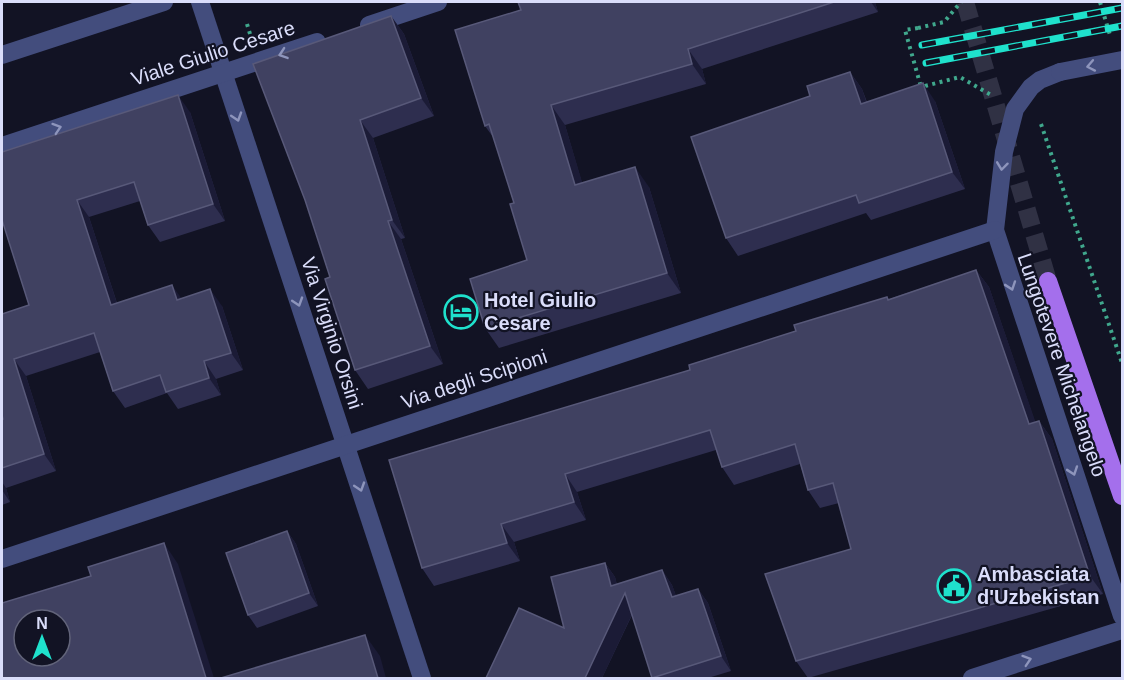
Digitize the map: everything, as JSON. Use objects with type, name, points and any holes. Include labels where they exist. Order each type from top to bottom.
[{"type":"main road","name":"Lungotevere Michelangelo","points":[[1048,281],[1122,496]]},
{"type":"street","points":[[2,55],[164,2]]},
{"type":"street","name":"Via Virginio Orsini","points":[[200,2],[422,678]]},
{"type":"street","name":"Viale Giulio Cesare","points":[[2,146],[223,75],[438,2]]},
{"type":"street","points":[[994,230],[1004,152],[1015,109],[1040,80],[1060,72],[1122,60]]},
{"type":"street","name":"Via degli Scipioni","points":[[2,559],[994,230]]},
{"type":"street","name":"Lungotevere Michelangelo","points":[[994,230],[1122,616]]},
{"type":"street","points":[[972,678],[1122,630]]},
{"type":"path","points":[[962,2],[944,22],[905,30],[921,87],[960,77],[1040,122],[1122,363]]},
{"type":"building","points":[[518,2],[834,2],[688,49],[692,64],[551,105],[575,185],[635,167],[667,273],[485,328],[470,279],[527,260],[510,204],[514,203],[489,124],[485,126],[455,30],[521,10]]},
{"type":"building","points":[[391,16],[421,98],[360,120],[392,220],[388,221],[430,346],[355,370],[325,279],[330,277],[305,200],[253,64]]},
{"type":"building","points":[[850,72],[861,104],[923,83],[952,172],[859,203],[856,195],[726,238],[691,137],[810,96],[807,86]]},
{"type":"building","points":[[178,95],[213,204],[148,225],[134,182],[77,200],[111,305],[172,285],[177,300],[210,289],[231,353],[204,361],[209,378],[166,392],[160,375],[113,391],[94,333],[14,359],[44,454],[2,468],[2,314],[29,305],[2,220],[2,152]]},
{"type":"building","points":[[976,270],[1029,424],[1039,421],[1090,576],[796,661],[765,574],[851,549],[833,483],[808,490],[795,444],[722,467],[710,430],[565,474],[574,502],[501,524],[507,543],[422,568],[389,460],[690,370],[689,365],[796,331],[794,325],[887,297],[888,300]]},
{"type":"building","points":[[287,531],[309,593],[248,615],[226,553]]},
{"type":"building","points":[[164,543],[206,678],[2,678],[2,603],[91,576],[88,567]]},
{"type":"building","points":[[605,563],[611,586],[662,570],[672,597],[698,589],[721,656],[652,678],[625,593],[585,678],[486,678],[519,608],[564,628],[551,577]]},
{"type":"building","points":[[365,635],[378,678],[221,678]]},
{"type":"tunnel","points":[[965,2],[1048,281]]},
{"type":"railway","points":[[922,45],[1122,8]]},
{"type":"railway","points":[[926,63],[1122,26]]},
{"type":"place","name":"Hotel Giulio Cesare","points":[[461,312]]},
{"type":"place","name":"Ambasciata d'Uzbekistan","points":[[954,586]]}]
